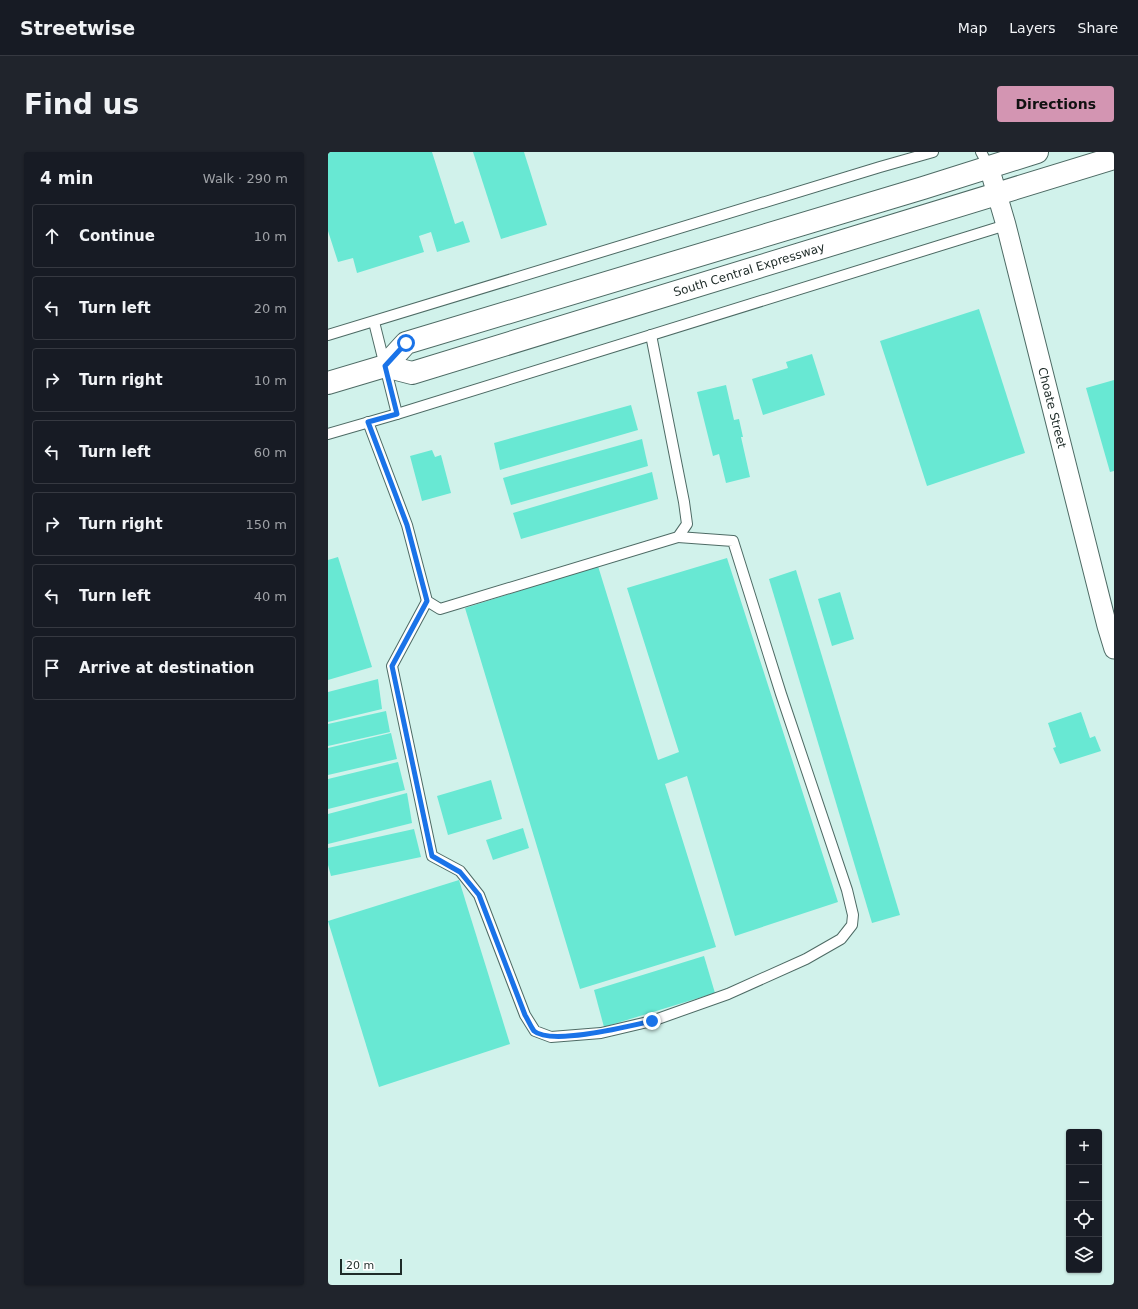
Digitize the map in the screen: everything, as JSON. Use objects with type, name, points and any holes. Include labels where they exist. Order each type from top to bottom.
[{"type":"main road","points":[[328,383],[385,366],[406,343],[916,190],[985,159],[1037,152]]},
{"type":"main road","name":"South Central Expressway","points":[[385,366],[412,374],[1114,158]]},
{"type":"street","name":"Choate Street","points":[[985,159],[1006,225],[1114,649]]},
{"type":"lane","points":[[328,335],[880,166],[933,152]]},
{"type":"lane","points":[[328,434],[397,414],[1006,225]]},
{"type":"lane","points":[[374,322],[397,414]]},
{"type":"lane","points":[[651,335],[687,524],[678,536]]},
{"type":"lane","points":[[368,422],[407,525],[427,601],[392,666],[432,856],[460,872],[479,895],[525,1015],[535,1031],[552,1037],[601,1033],[652,1021],[728,994],[806,959],[841,939],[852,925],[853,915],[847,890],[780,694],[733,541],[678,536],[440,609],[427,601]]},
{"type":"building","points":[[328,152],[432,152],[455,224],[463,221],[470,242],[437,252],[431,232],[419,236],[424,252],[357,273],[353,258],[338,262],[328,231]]},
{"type":"building","points":[[473,152],[524,152],[547,225],[501,239]]},
{"type":"building","points":[[979,309],[1025,453],[927,486],[880,341]]},
{"type":"building","points":[[812,354],[825,395],[763,415],[752,379],[788,368],[786,362]]},
{"type":"building","points":[[1114,380],[1114,471],[1110,472],[1086,388]]},
{"type":"building","points":[[726,385],[734,420],[739,419],[743,437],[741,437],[750,477],[726,483],[719,454],[713,456],[697,392]]},
{"type":"building","points":[[631,405],[638,430],[500,470],[494,443]]},
{"type":"building","points":[[642,439],[648,466],[511,505],[503,478]]},
{"type":"building","points":[[432,450],[435,457],[441,455],[451,493],[422,501],[410,456]]},
{"type":"building","points":[[652,472],[658,499],[521,539],[513,513]]},
{"type":"building","points":[[338,557],[372,667],[328,680],[328,560]]},
{"type":"building","points":[[727,558],[838,902],[735,936],[687,776],[665,784],[716,947],[580,989],[465,608],[598,566],[658,760],[679,752],[627,588]]},
{"type":"building","points":[[796,570],[900,915],[872,923],[769,579]]},
{"type":"building","points":[[840,592],[854,639],[832,646],[818,599]]},
{"type":"building","points":[[378,679],[382,709],[328,722],[328,692]]},
{"type":"building","points":[[386,711],[390,732],[328,746],[328,724]]},
{"type":"building","points":[[1081,712],[1090,738],[1095,736],[1101,751],[1060,764],[1053,748],[1056,747],[1048,723]]},
{"type":"building","points":[[391,733],[397,759],[328,775],[328,748]]},
{"type":"building","points":[[398,762],[405,790],[328,809],[328,779]]},
{"type":"building","points":[[491,780],[502,819],[448,835],[437,796]]},
{"type":"building","points":[[407,793],[412,823],[328,844],[328,814]]},
{"type":"building","points":[[523,828],[529,848],[493,860],[486,840]]},
{"type":"building","points":[[414,829],[421,857],[331,876],[328,865],[328,848]]},
{"type":"building","points":[[459,880],[510,1044],[379,1087],[328,921]]},
{"type":"building","points":[[704,956],[715,993],[604,1027],[594,990]]},
{"type":"route","points":[[406,343],[385,366],[397,414],[368,422],[407,525],[427,601],[392,666],[432,856],[460,872],[479,895],[525,1015],[535,1031],[552,1037],[601,1033],[652,1021]]}]
